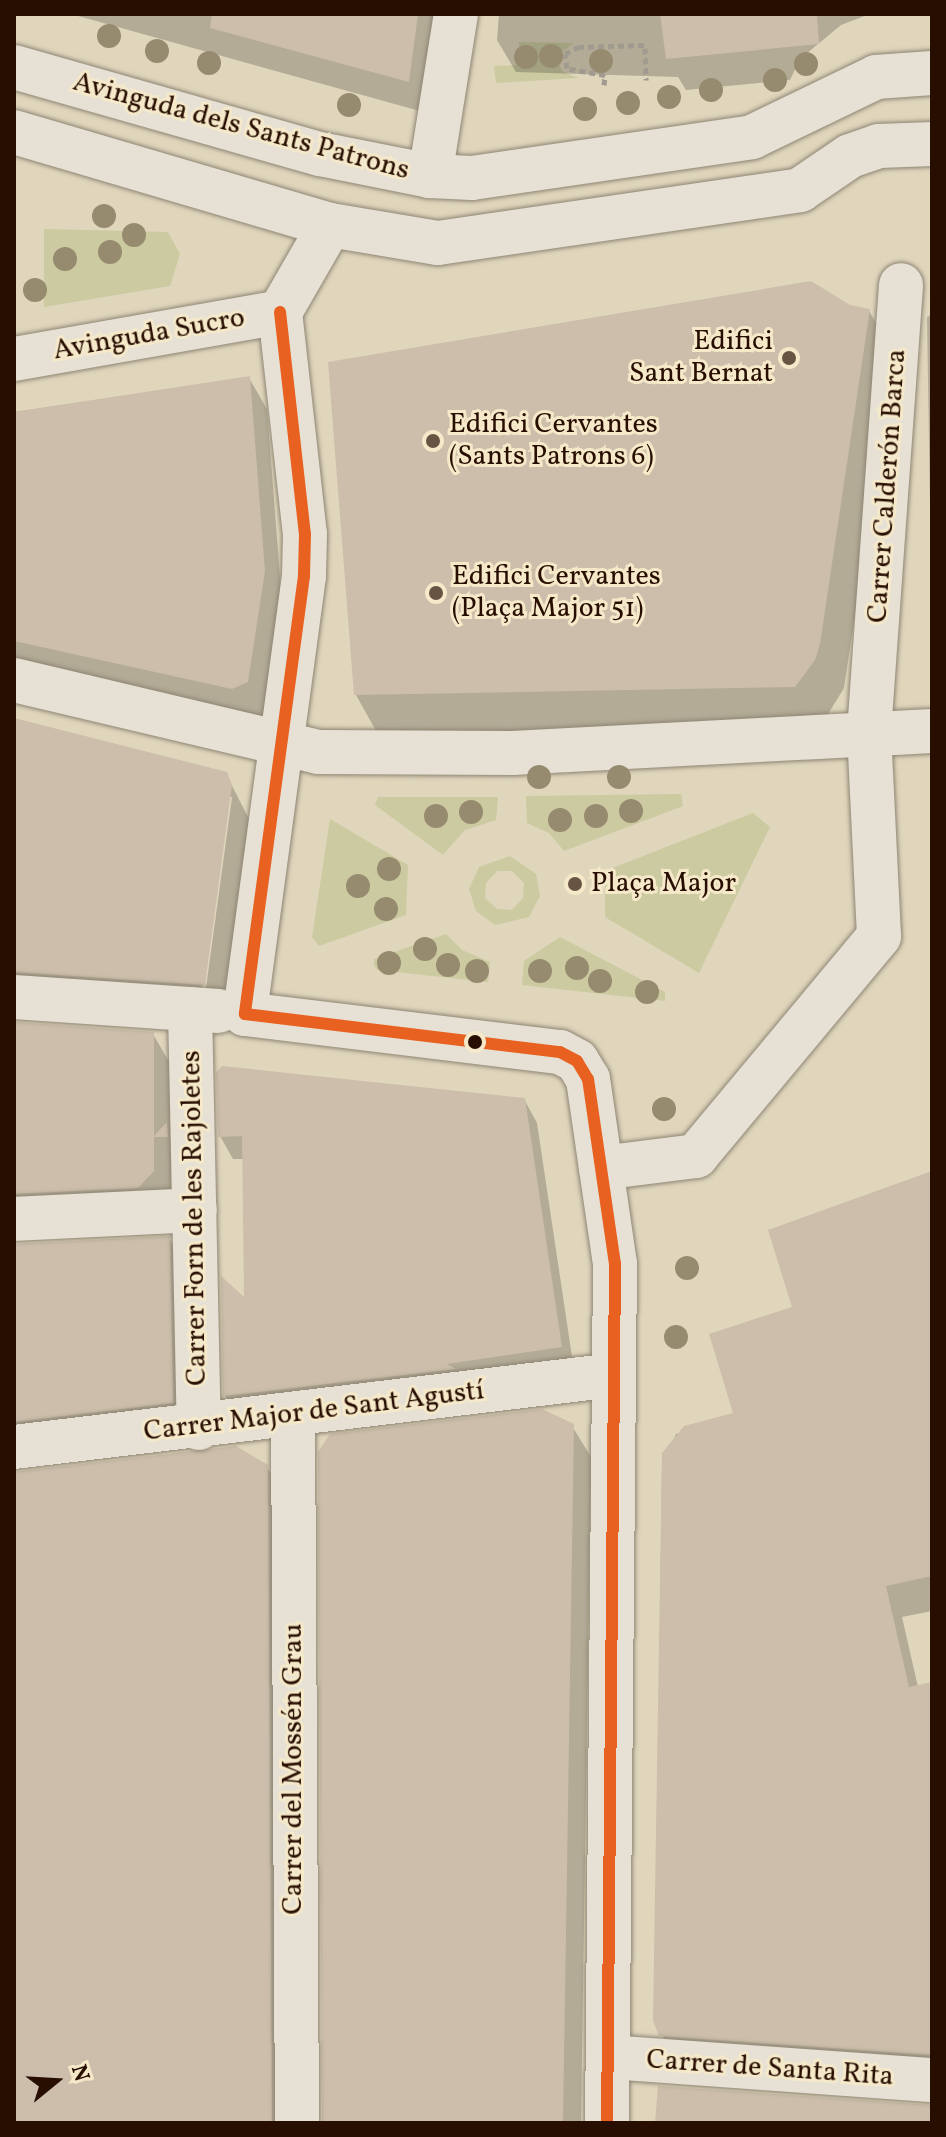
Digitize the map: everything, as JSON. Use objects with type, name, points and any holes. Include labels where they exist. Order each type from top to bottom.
[{"type":"street","points":[[430,176],[456,14]]},
{"type":"street","name":"Avinguda dels Sants Patrons","points":[[14,67],[320,154],[430,176],[503,177],[752,137],[876,77],[932,73]]},
{"type":"street","points":[[14,132],[330,225],[411,240],[477,241],[800,190],[850,156],[879,146],[932,144]]},
{"type":"street","name":"Avinguda Sucro","points":[[14,359],[280,312],[330,225]]},
{"type":"street","name":"Carrer Calderón Barca","points":[[601,1168],[696,1156],[879,936],[869,732],[901,285]]},
{"type":"street","points":[[245,1014],[305,534],[280,312]]},
{"type":"street","points":[[14,680],[318,752],[512,753],[932,731]]},
{"type":"street","points":[[14,997],[245,1014],[560,1052],[577,1061],[588,1079],[615,1263],[607,2123]]},
{"type":"street","name":"Carrer Forn de les Rajoletes","points":[[190,1009],[199,1428]]},
{"type":"street","points":[[14,1219],[195,1210]]},
{"type":"street","name":"Carrer Major de Sant Agustí","points":[[14,1447],[199,1428],[614,1375]]},
{"type":"street","name":"Carrer del Mossén Grau","points":[[293,1414],[297,2123]]},
{"type":"street","name":"Carrer de Santa Rita","points":[[608,2057],[932,2080]]},
{"type":"path","points":[[604,85],[605,75],[567,68],[565,54],[578,47],[645,47],[646,80]]},
{"type":"green space","points":[[519,42],[574,43],[560,53],[558,62],[562,71],[578,78],[496,83],[494,66],[520,65]]},
{"type":"green space","points":[[44,229],[168,232],[180,254],[170,286],[44,307]]},
{"type":"green space","points":[[681,794],[683,806],[564,851],[549,833],[527,823],[526,796]]},
{"type":"green space","points":[[378,797],[498,797],[496,820],[465,830],[443,855],[375,805]]},
{"type":"green space","points":[[753,813],[770,827],[699,973],[605,917],[605,871]]},
{"type":"green space","points":[[330,819],[408,865],[406,915],[319,946],[312,937]]},
{"type":"green space","points":[[510,856],[536,874],[540,896],[529,917],[495,925],[476,911],[469,889],[479,867]],"holes":[[[497,871],[512,871],[524,883],[523,898],[512,910],[497,909],[485,898],[486,883]]]},
{"type":"green space","points":[[446,934],[462,950],[490,962],[488,982],[377,970],[374,965],[374,959]]},
{"type":"green space","points":[[560,937],[665,992],[665,1001],[522,985],[524,961]]},
{"type":"building","points":[[212,14],[418,14],[409,82],[210,28]]},
{"type":"building","points":[[660,14],[817,14],[819,44],[666,59]]},
{"type":"building","points":[[811,281],[850,305],[870,309],[820,644],[815,660],[795,687],[354,695],[328,362]]},
{"type":"building","points":[[250,376],[265,571],[248,682],[232,689],[14,641],[14,412]]},
{"type":"building","points":[[14,718],[227,772],[232,785],[205,985],[14,972]]},
{"type":"building","points":[[14,1022],[154,1032],[154,1136],[167,1122],[168,1137],[154,1137],[154,1171],[138,1188],[14,1194]]},
{"type":"building","points":[[222,1066],[525,1098],[562,1347],[447,1364],[456,1369],[223,1396],[221,1276],[244,1297],[242,1136],[218,1137],[216,1072]]},
{"type":"building","points":[[932,1171],[932,1576],[886,1586],[909,1687],[932,1682],[932,2055],[659,2036],[653,2021],[662,1453],[684,1426],[733,1413],[709,1334],[792,1307],[768,1230]]},
{"type":"building","points":[[170,1236],[173,1403],[14,1422],[14,1244]]},
{"type":"building","points":[[542,1409],[574,1424],[563,2123],[322,2123],[318,1452],[330,1434]]},
{"type":"building","points":[[236,1446],[268,1465],[272,2123],[14,2123],[14,1472]]},
{"type":"building","points":[[658,2086],[932,2105],[932,2123],[655,2123]]},
{"type":"transit line","points":[[280,312],[305,534],[304,576],[245,1014],[560,1052],[577,1061],[588,1079],[615,1263],[607,2123]]},
{"type":"place","name":"Edifici Sant Bernat","points":[[789,358]]},
{"type":"place","name":"Edifici Cervantes (Sants Patrons 6)","points":[[433,441]]},
{"type":"place","name":"Edifici Cervantes (Plaça Major 51)","points":[[436,593]]},
{"type":"place","name":"Plaça Major","points":[[575,884]]}]
